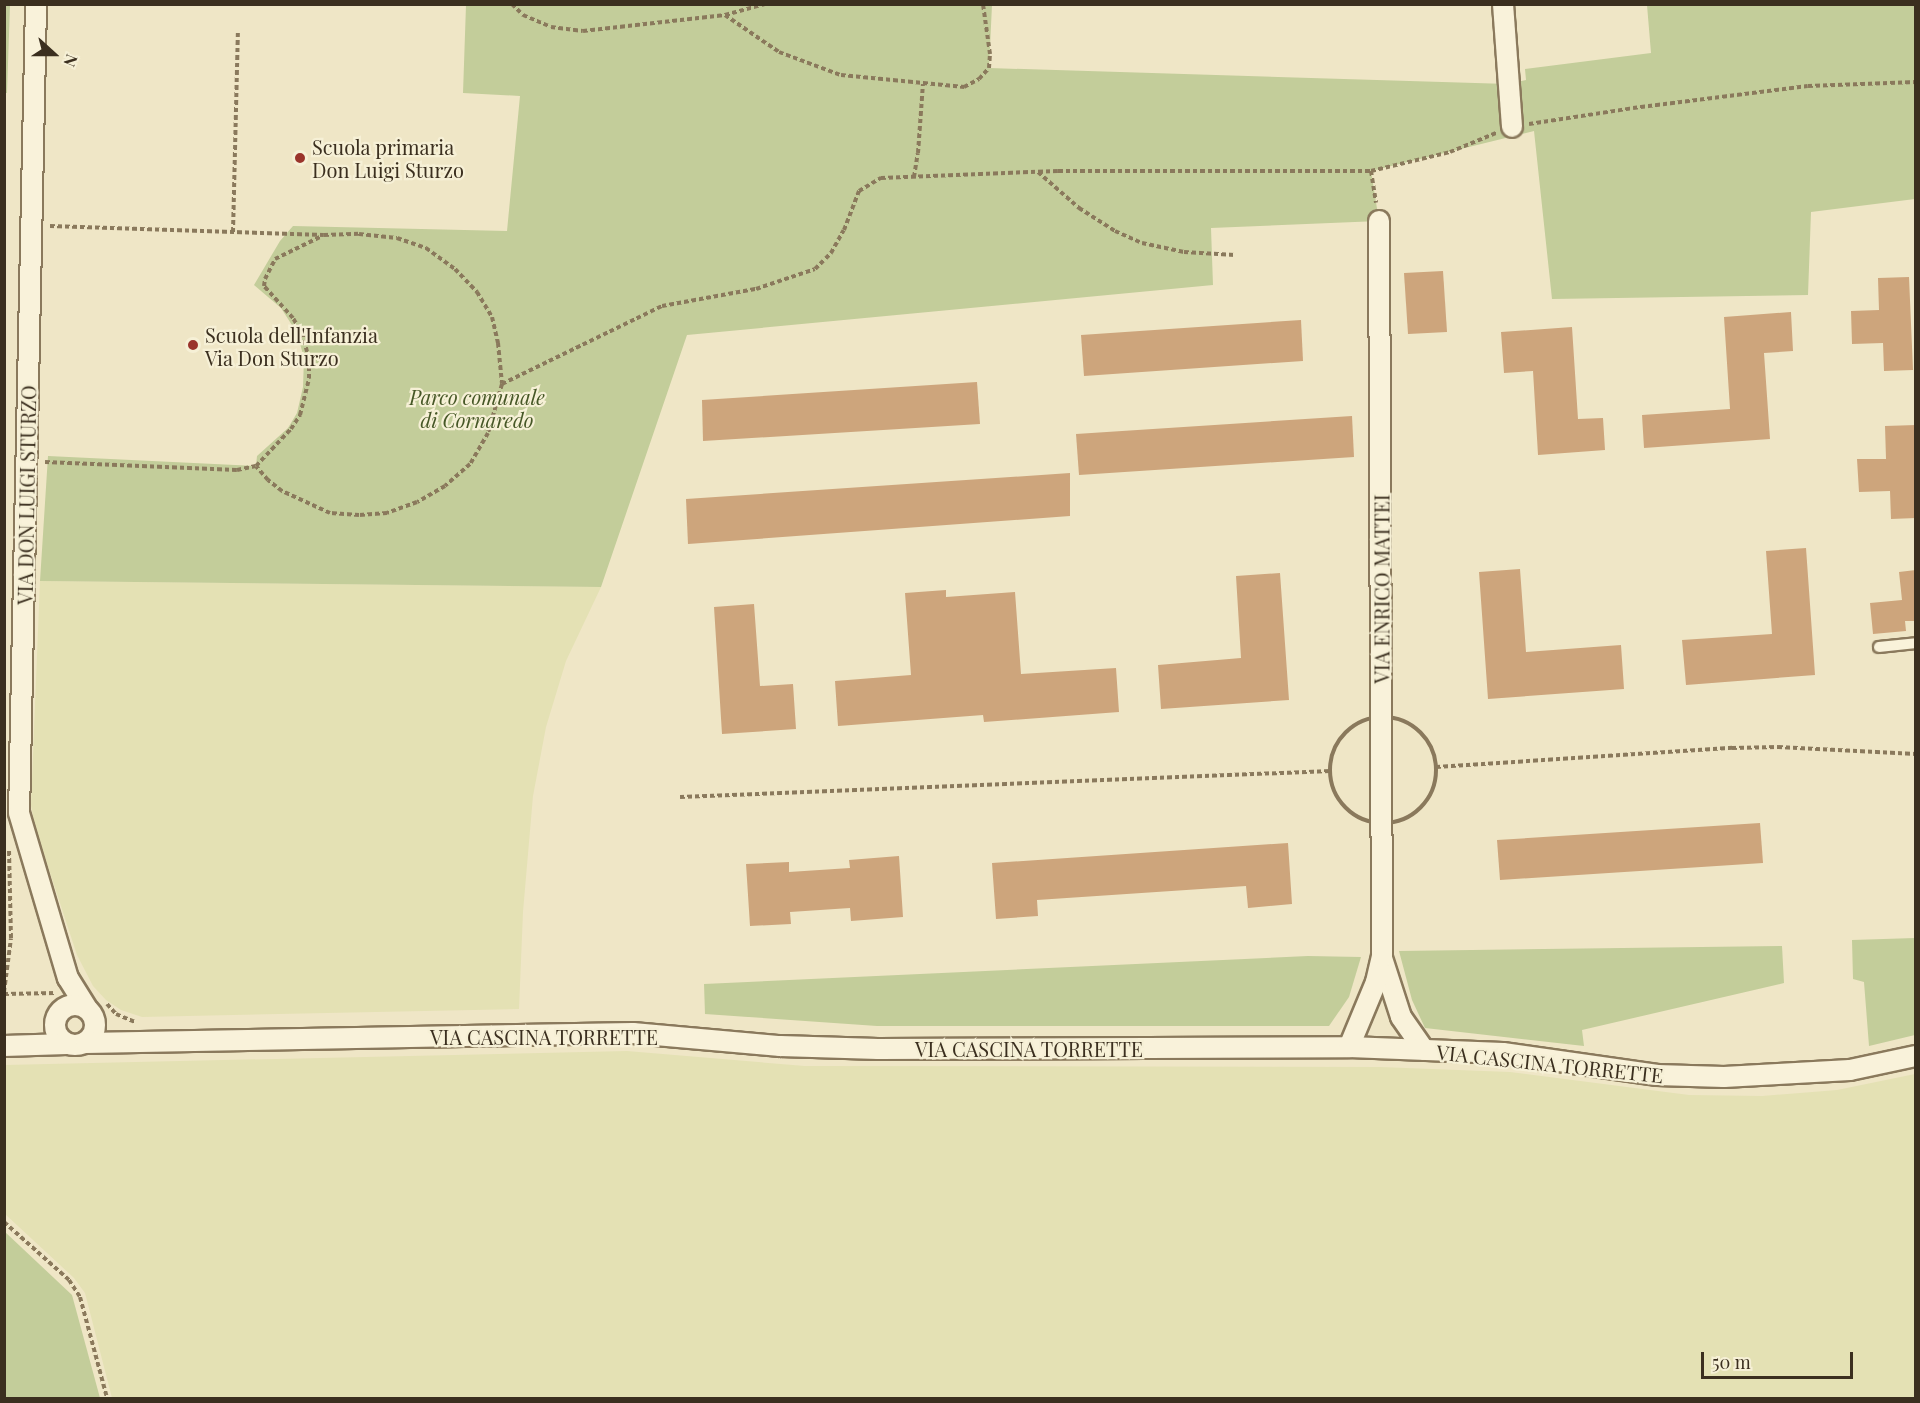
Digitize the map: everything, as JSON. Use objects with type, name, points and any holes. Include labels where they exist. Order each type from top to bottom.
[{"type":"street","name":"VIA DON LUIGI STURZO","points":[[36,4],[19,813],[68,978],[91,1014]]},
{"type":"street","points":[[1503,4],[1512,127]]},
{"type":"street","name":"VIA ENRICO MATTEI","points":[[1348,1047],[1376,982],[1382,957],[1379,221]]},
{"type":"street","name":"VIA ENRICO MATTEI","points":[[1382,957],[1401,1017],[1424,1050]]},
{"type":"street","name":"VIA DON LUIGI STURZO","points":[[58,1016],[68,978]]},
{"type":"street","points":[[74,1005],[91,1014],[94,1033],[76,1044],[57,1036],[58,1016],[74,1005]]},
{"type":"street","name":"VIA CASCINA TORRETTE","points":[[91,1014],[140,1042]]},
{"type":"street","name":"VIA CASCINA TORRETTE","points":[[13,1046],[58,1016]]},
{"type":"street","name":"VIA CASCINA TORRETTE","points":[[13,1046],[633,1033],[780,1046],[878,1048],[1348,1047],[1503,1053],[1657,1075],[1724,1077],[1850,1070],[1916,1056]]},
{"type":"lane","points":[[1879,647],[1916,643]]},
{"type":"path","points":[[512,4],[523,15],[551,27],[583,31],[725,15],[765,4]]},
{"type":"path","points":[[725,15],[779,52],[841,75],[964,87],[979,80],[989,68],[990,54],[983,4]]},
{"type":"path","points":[[233,232],[238,32]]},
{"type":"path","points":[[501,384],[662,306],[756,289],[815,269],[831,253],[844,230],[859,191],[880,178],[1038,172],[1371,171],[1450,152],[1512,127],[1633,108],[1808,86],[1916,82]]},
{"type":"path","points":[[914,177],[923,84]]},
{"type":"path","points":[[1371,171],[1379,221]]},
{"type":"path","points":[[1038,172],[1079,208],[1115,231],[1142,243],[1184,252],[1235,255]]},
{"type":"path","points":[[32,225],[324,235],[359,234],[397,238],[426,248],[455,269],[477,292],[492,317],[498,343],[501,384],[488,433],[470,464],[445,486],[417,502],[387,513],[359,515],[330,513],[282,491],[256,466]]},
{"type":"path","points":[[26,461],[237,470],[256,466],[291,429],[300,416],[309,378],[309,359],[303,336],[293,318],[264,286],[265,279],[275,260],[324,235]]},
{"type":"path","points":[[1436,767],[1732,748],[1789,748],[1916,754]]},
{"type":"path","points":[[680,797],[1330,771]]},
{"type":"path","points":[[4,992],[11,938],[8,882],[9,842]]},
{"type":"path","points":[[4,1222],[69,1280],[80,1297],[106,1398]]},
{"type":"shaded area","points":[[40,581],[601,587],[566,661],[546,727],[533,796],[523,912],[519,1009],[142,1017],[121,1010],[106,1000],[93,986],[77,955],[35,827],[31,805]]},
{"type":"shaded area","points":[[627,1051],[805,1066],[1380,1067],[1510,1072],[1689,1095],[1762,1096],[1837,1090],[1915,1074],[1915,1398],[112,1398],[85,1293],[74,1278],[5,1214],[5,1065]]},
{"type":"green space","points":[[4,5],[10,5],[7,93],[4,93]]},
{"type":"green space","name":"Parco comunale di Cornaredo","points":[[466,5],[992,5],[989,68],[1508,84],[1526,80],[1525,69],[1651,53],[1647,5],[1915,5],[1915,199],[1811,212],[1808,295],[1552,299],[1534,131],[1371,171],[1379,221],[1211,228],[1213,285],[687,335],[601,587],[40,581],[48,456],[256,466],[257,456],[288,428],[297,413],[303,387],[304,358],[297,333],[281,308],[254,285],[280,241],[293,226],[507,231],[520,96],[463,93]]},
{"type":"green space","points":[[1915,938],[1915,1035],[1869,1046],[1864,982],[1853,979],[1852,940]]},
{"type":"green space","points":[[1782,946],[1784,983],[1582,1030],[1584,1046],[1425,1028],[1412,1000],[1399,951]]},
{"type":"green space","points":[[1308,956],[1361,957],[1349,997],[1329,1026],[877,1026],[705,1014],[704,984]]},
{"type":"green space","points":[[4,1231],[72,1295],[100,1398],[5,1398]]},
{"type":"building","points":[[1443,271],[1447,332],[1408,334],[1404,273]]},
{"type":"building","points":[[1909,277],[1913,370],[1884,371],[1883,343],[1852,344],[1851,311],[1879,310],[1878,278]]},
{"type":"building","points":[[1791,312],[1793,351],[1764,353],[1770,439],[1644,448],[1642,415],[1730,409],[1724,317]]},
{"type":"building","points":[[1301,320],[1303,361],[1084,376],[1081,335]]},
{"type":"building","points":[[1572,327],[1578,419],[1603,418],[1605,450],[1538,455],[1533,371],[1504,373],[1501,332]]},
{"type":"building","points":[[977,382],[980,424],[703,441],[702,400]]},
{"type":"building","points":[[1352,416],[1354,457],[1079,475],[1076,434]]},
{"type":"building","points":[[1916,425],[1916,518],[1891,519],[1890,491],[1859,492],[1857,459],[1886,459],[1885,426]]},
{"type":"building","points":[[1070,473],[1070,516],[688,544],[686,499]]},
{"type":"building","points":[[1806,548],[1815,675],[1686,685],[1682,640],[1772,634],[1766,551]]},
{"type":"building","points":[[1520,569],[1526,652],[1621,645],[1624,689],[1488,699],[1479,572]]},
{"type":"building","points":[[1916,570],[1916,621],[1905,621],[1906,631],[1873,634],[1870,603],[1902,600],[1899,572]]},
{"type":"building","points":[[1280,573],[1289,700],[1161,709],[1158,665],[1241,658],[1236,576]]},
{"type":"building","points":[[946,590],[946,597],[1015,592],[1021,674],[1116,668],[1119,712],[984,722],[983,715],[838,726],[835,681],[911,675],[905,593]]},
{"type":"building","points":[[754,604],[760,686],[793,684],[796,729],[722,734],[714,607]]},
{"type":"building","points":[[1760,823],[1763,863],[1500,880],[1497,840]]},
{"type":"building","points":[[1288,843],[1292,904],[1248,908],[1246,886],[1037,900],[1038,916],[996,919],[992,863]]},
{"type":"building","points":[[899,856],[903,917],[851,921],[850,908],[790,912],[791,924],[750,926],[746,864],[789,862],[789,872],[850,868],[849,860]]},
{"type":"place","name":"Scuola primaria Don Luigi Sturzo","points":[[300,158]]},
{"type":"place","name":"Scuola dell'Infanzia Via Don Sturzo","points":[[193,345]]}]
